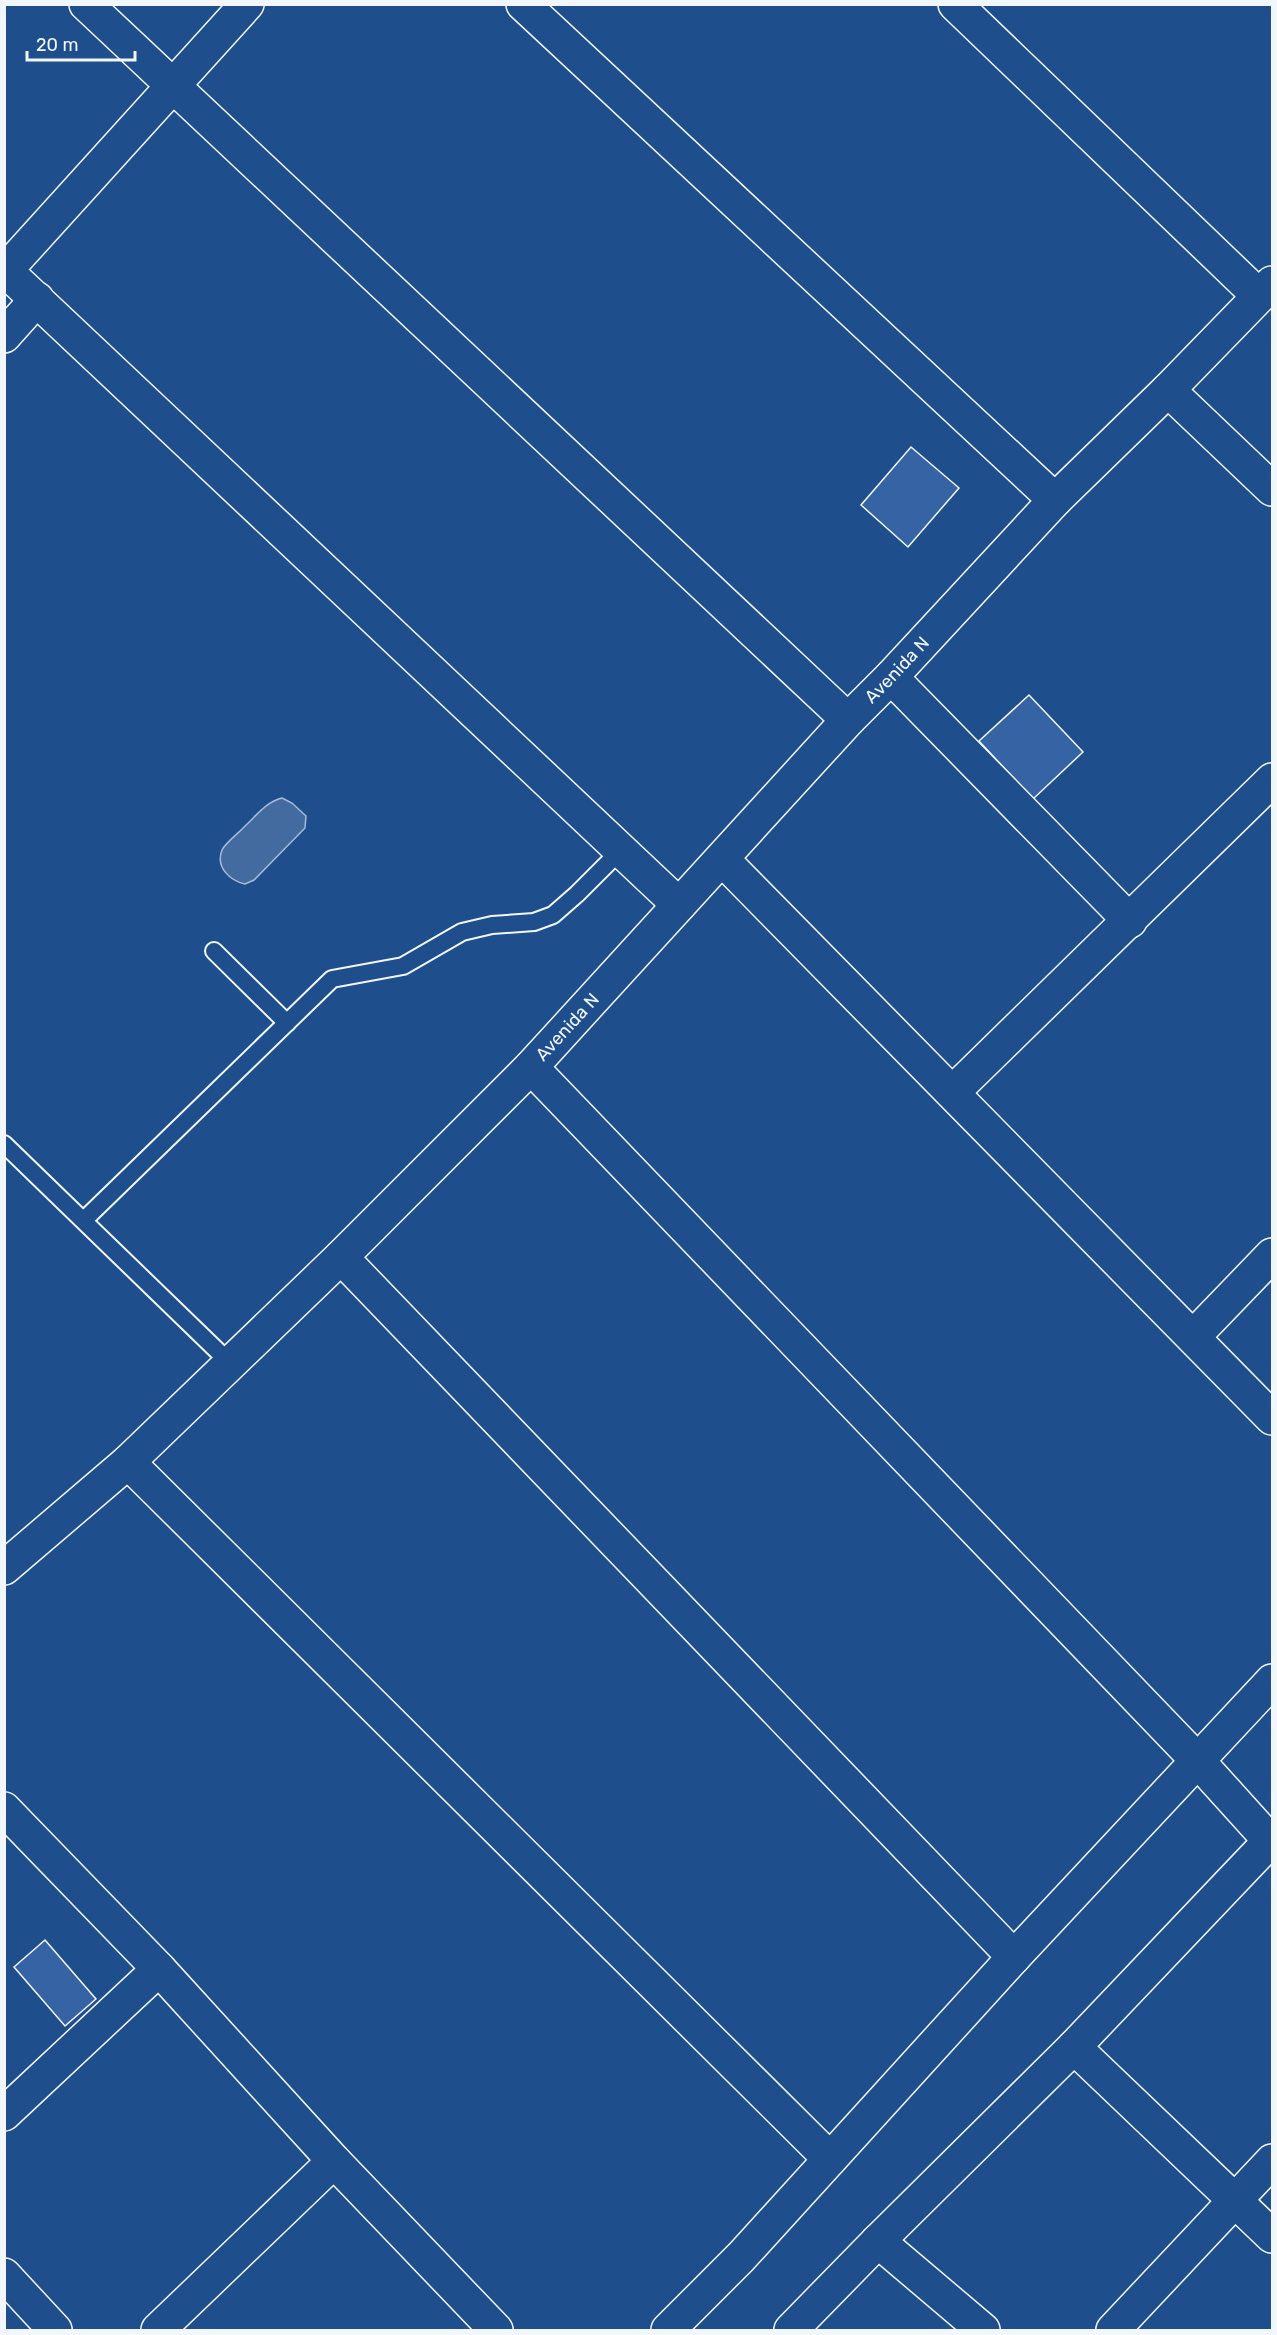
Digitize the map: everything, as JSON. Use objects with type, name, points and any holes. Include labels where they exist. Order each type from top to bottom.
[{"type":"street","points":[[86,4],[848,720]]},
{"type":"street","points":[[247,4],[5,270],[679,905]]},
{"type":"street","points":[[523,4],[1054,500]]},
{"type":"street","points":[[955,4],[1266,290]]},
{"type":"street","name":"Avenida N","points":[[4,1568],[128,1461],[341,1257],[531,1067],[848,720],[891,677],[1054,500],[1168,390],[1266,290]]},
{"type":"street","points":[[4,336],[37,299]]},
{"type":"street","points":[[1168,390],[1272,489]]},
{"type":"street","points":[[891,677],[1130,921]]},
{"type":"street","points":[[953,1092],[1272,780]]},
{"type":"street","points":[[723,859],[1272,1418]]},
{"type":"street","points":[[531,1067],[1197,1760],[1271,1842],[1074,2047],[878,2241],[791,2331]]},
{"type":"street","points":[[1193,1337],[1272,1255]]},
{"type":"street","points":[[341,1257],[1014,1957]]},
{"type":"street","points":[[128,1461],[830,2159]]},
{"type":"street","points":[[668,2331],[741,2257],[1014,1957],[1272,1682]]},
{"type":"street","points":[[4,1809],[159,1969],[334,2161],[496,2331]]},
{"type":"street","points":[[4,2114],[159,1969]]},
{"type":"street","points":[[1074,2047],[1272,2236]]},
{"type":"street","points":[[158,2331],[334,2161]]},
{"type":"street","points":[[1113,2331],[1272,2161]]},
{"type":"street","points":[[878,2241],[983,2331]]},
{"type":"street","points":[[4,2275],[55,2331]]},
{"type":"lane","points":[[84,1220],[333,979],[403,966],[462,932],[492,925],[534,922],[553,915],[621,850]]},
{"type":"lane","points":[[214,951],[287,1023]]},
{"type":"lane","points":[[4,1144],[230,1363]]},
{"type":"water","points":[[282,798],[292,803],[306,816],[305,828],[254,880],[245,884],[230,877],[221,862],[222,850],[262,809]]},
{"type":"building","points":[[911,447],[959,488],[908,547],[861,505]]},
{"type":"building","points":[[1029,695],[1083,752],[1033,799],[979,741]]},
{"type":"building","points":[[45,1940],[96,1999],[65,2026],[14,1967]]}]
